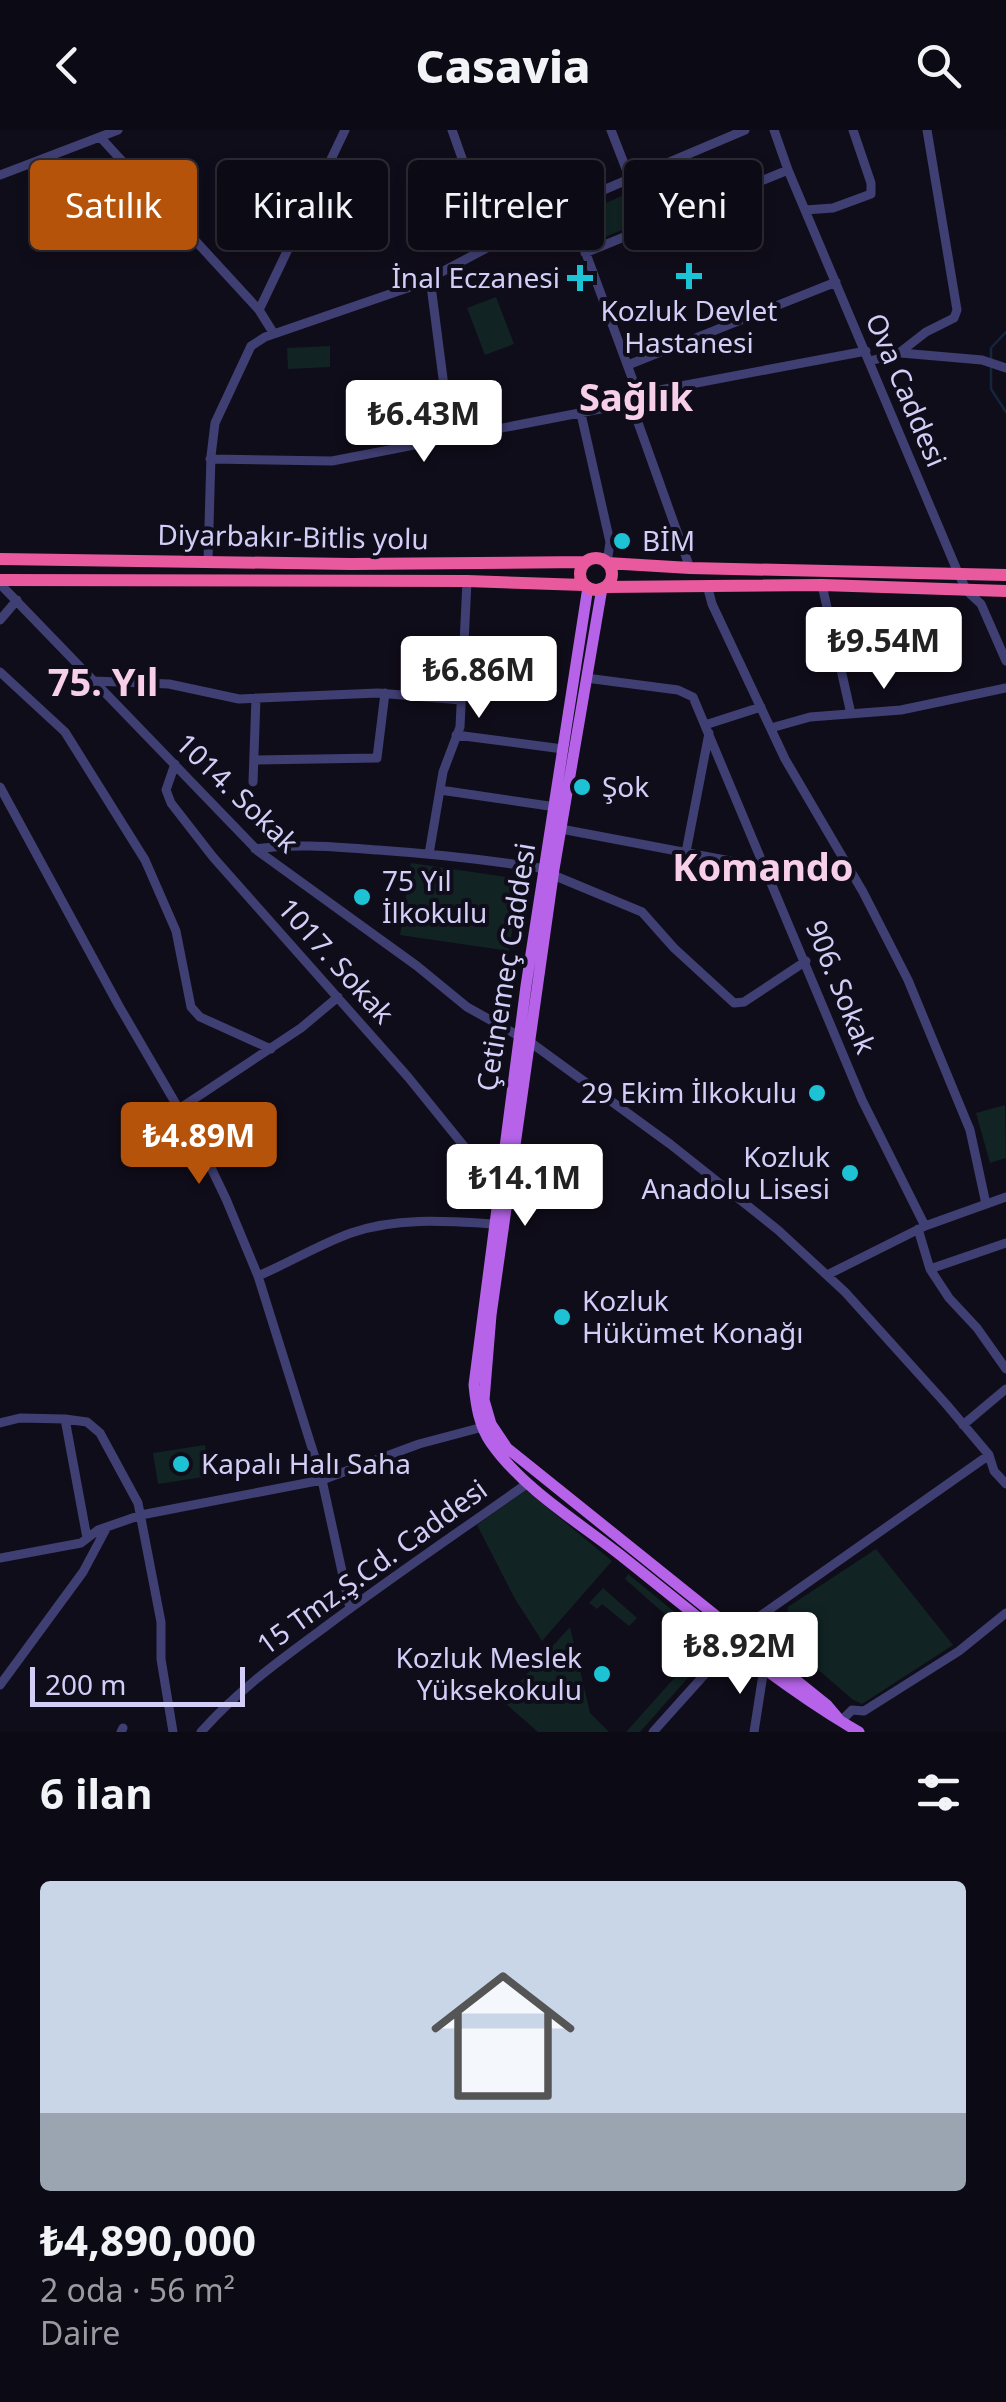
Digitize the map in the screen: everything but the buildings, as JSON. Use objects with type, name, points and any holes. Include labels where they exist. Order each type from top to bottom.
[{"type":"highway","name":"Diyarbakır-Bitlis yolu","points":[[0,558],[367,564],[584,562]]},
{"type":"highway","points":[[607,563],[612,575],[595,587],[580,572],[584,562],[594,558],[607,563],[690,568],[1006,575]]},
{"type":"highway","name":"Diyarbakır-Bitlis yolu","points":[[0,582],[467,581],[595,587],[822,585],[1006,591]]},
{"type":"main road","name":"Çetinemeç Caddesi","points":[[550,872],[586,678],[595,587]]},
{"type":"main road","name":"Çetinemeç Caddesi","points":[[595,587],[563,749],[550,872],[525,1039],[491,1315],[484,1386],[487,1412],[499,1438],[527,1466],[764,1668],[820,1711],[859,1732]]},
{"type":"main road","name":"Çetinemeç Caddesi","points":[[525,1039],[502,1164],[474,1384],[482,1426],[495,1448],[528,1483],[827,1705],[841,1722]]},
{"type":"street","points":[[0,175],[118,130]]},
{"type":"street","points":[[259,310],[345,130]]},
{"type":"street","points":[[452,130],[463,160]]},
{"type":"street","points":[[611,130],[624,164]]},
{"type":"street","points":[[674,160],[744,130]]},
{"type":"street","name":"Ova Caddesi","points":[[774,130],[959,575],[967,591],[981,604],[1006,661]]},
{"type":"street","points":[[805,210],[832,208],[871,194],[853,130]]},
{"type":"street","points":[[899,353],[926,332],[954,318],[957,310],[927,130]]},
{"type":"street","points":[[101,138],[259,310],[274,334]]},
{"type":"street","points":[[585,253],[788,170]]},
{"type":"street","points":[[208,561],[210,460],[215,422],[251,346],[274,334],[430,278],[481,250]]},
{"type":"street","points":[[584,250],[628,365],[635,386],[632,399],[690,568]]},
{"type":"street","points":[[430,278],[451,440]]},
{"type":"street","points":[[628,365],[836,282]]},
{"type":"street","points":[[210,460],[332,461],[580,414],[632,399],[868,356],[899,353],[996,366]]},
{"type":"street","points":[[580,414],[610,542],[607,563]]},
{"type":"street","points":[[429,854],[461,700],[467,581]]},
{"type":"street","name":"1014. Sokak","points":[[0,582],[255,848],[467,1006],[525,1039],[670,1144],[778,1230],[827,1275],[963,1425],[989,1455],[994,1472],[1006,1484]]},
{"type":"street","points":[[708,585],[712,604],[770,728],[863,892],[922,1010],[970,1130],[986,1204]]},
{"type":"street","points":[[822,585],[851,714]]},
{"type":"street","points":[[0,620],[17,600]]},
{"type":"street","points":[[0,672],[64,732],[145,860],[176,931],[191,1007],[200,1017],[271,1049]]},
{"type":"street","name":"906. Sokak","points":[[586,678],[678,690],[693,698],[862,1100],[922,1228],[930,1269],[1006,1369]]},
{"type":"street","points":[[94,681],[169,684],[240,700],[384,693],[461,700]]},
{"type":"street","points":[[770,728],[810,717],[901,710],[1006,688]]},
{"type":"street","points":[[256,760],[378,758],[384,693]]},
{"type":"street","points":[[253,782],[256,698]]},
{"type":"street","points":[[686,852],[707,729],[761,707]]},
{"type":"street","points":[[456,735],[563,749]]},
{"type":"street","name":"1017. Sokak","points":[[175,764],[166,790],[171,803],[213,858],[408,1077],[472,1156],[480,1164],[502,1164]]},
{"type":"street","points":[[0,786],[226,1199],[258,1276],[322,1480],[350,1608]]},
{"type":"street","points":[[440,790],[556,806]]},
{"type":"street","points":[[561,829],[767,868]]},
{"type":"street","points":[[255,848],[281,845],[473,857],[550,872],[642,912],[674,948],[734,1003],[744,1002],[806,961]]},
{"type":"street","points":[[179,1109],[271,1049],[338,998]]},
{"type":"street","points":[[827,1275],[922,1228],[1006,1197]]},
{"type":"street","points":[[258,1276],[352,1233],[393,1224],[444,1220],[494,1224]]},
{"type":"street","points":[[930,1269],[1006,1243]]},
{"type":"street","points":[[963,1425],[1006,1389]]},
{"type":"street","points":[[0,1423],[20,1418],[87,1422],[100,1433],[134,1491],[162,1622],[161,1659],[173,1732]]},
{"type":"street","points":[[65,1419],[87,1538]]},
{"type":"street","points":[[0,1558],[81,1543],[107,1527],[141,1515],[322,1480],[482,1426]]},
{"type":"street","points":[[652,1732],[734,1639],[989,1455]]},
{"type":"street","name":"15 Tmz.Ş.Cd. Caddesi","points":[[201,1732],[238,1692],[528,1483]]},
{"type":"street","points":[[0,1685],[83,1572],[107,1527]]},
{"type":"street","points":[[841,1722],[852,1710],[864,1711],[959,1651],[1006,1614]]},
{"type":"street","points":[[754,1732],[764,1668]]},
{"type":"shaded area","points":[[624,195],[624,229],[604,237],[604,204]]},
{"type":"shaded area","points":[[496,297],[514,344],[485,355],[467,308]]},
{"type":"shaded area","points":[[330,346],[330,367],[288,369],[287,348]]},
{"type":"shaded area","points":[[411,863],[520,879],[509,951],[400,935]]},
{"type":"shaded area","points":[[1005,1105],[1006,1158],[990,1163],[976,1113]]},
{"type":"shaded area","name":"Kapalı Halı Saha","points":[[205,1445],[210,1476],[158,1484],[153,1453]]},
{"type":"shaded area","points":[[526,1490],[612,1561],[542,1641],[515,1599],[477,1525]]},
{"type":"shaded area","points":[[876,1549],[953,1645],[862,1704],[785,1641],[788,1607]]},
{"type":"shaded area","points":[[628,1574],[716,1646],[640,1732],[626,1732],[702,1647],[625,1579]]},
{"type":"shaded area","points":[[603,1588],[637,1618],[629,1626],[602,1604],[597,1609],[589,1603]]},
{"type":"shaded area","points":[[570,1627],[590,1713],[609,1732],[538,1732],[505,1703],[506,1697]]},
{"type":"waterway","points":[[991,360],[991,348],[1006,332]]},
{"type":"waterway","points":[[991,368],[991,389],[1006,412]]},
{"type":"place","name":"Kozluk Devlet Hastanesi","points":[[689,276]]},
{"type":"place","name":"İnal Eczanesi","points":[[580,278]]},
{"type":"place","name":"BİM","points":[[622,541]]},
{"type":"place","name":"Şok","points":[[582,787]]},
{"type":"place","name":"75 Yıl İlkokulu","points":[[362,897]]},
{"type":"place","name":"29 Ekim İlkokulu","points":[[817,1093]]},
{"type":"place","name":"Kozluk Anadolu Lisesi","points":[[850,1173]]},
{"type":"place","name":"Kozluk Hükümet Konağı","points":[[562,1317]]},
{"type":"place","name":"Kapalı Halı Saha","points":[[181,1464]]},
{"type":"place","name":"Kozluk Meslek Yüksekokulu","points":[[602,1674]]},
{"type":"district","name":"Sağlık","points":[[636,398]]},
{"type":"district","name":"75. Yıl","points":[[103,683]]},
{"type":"district","name":"Komando","points":[[763,868]]}]
